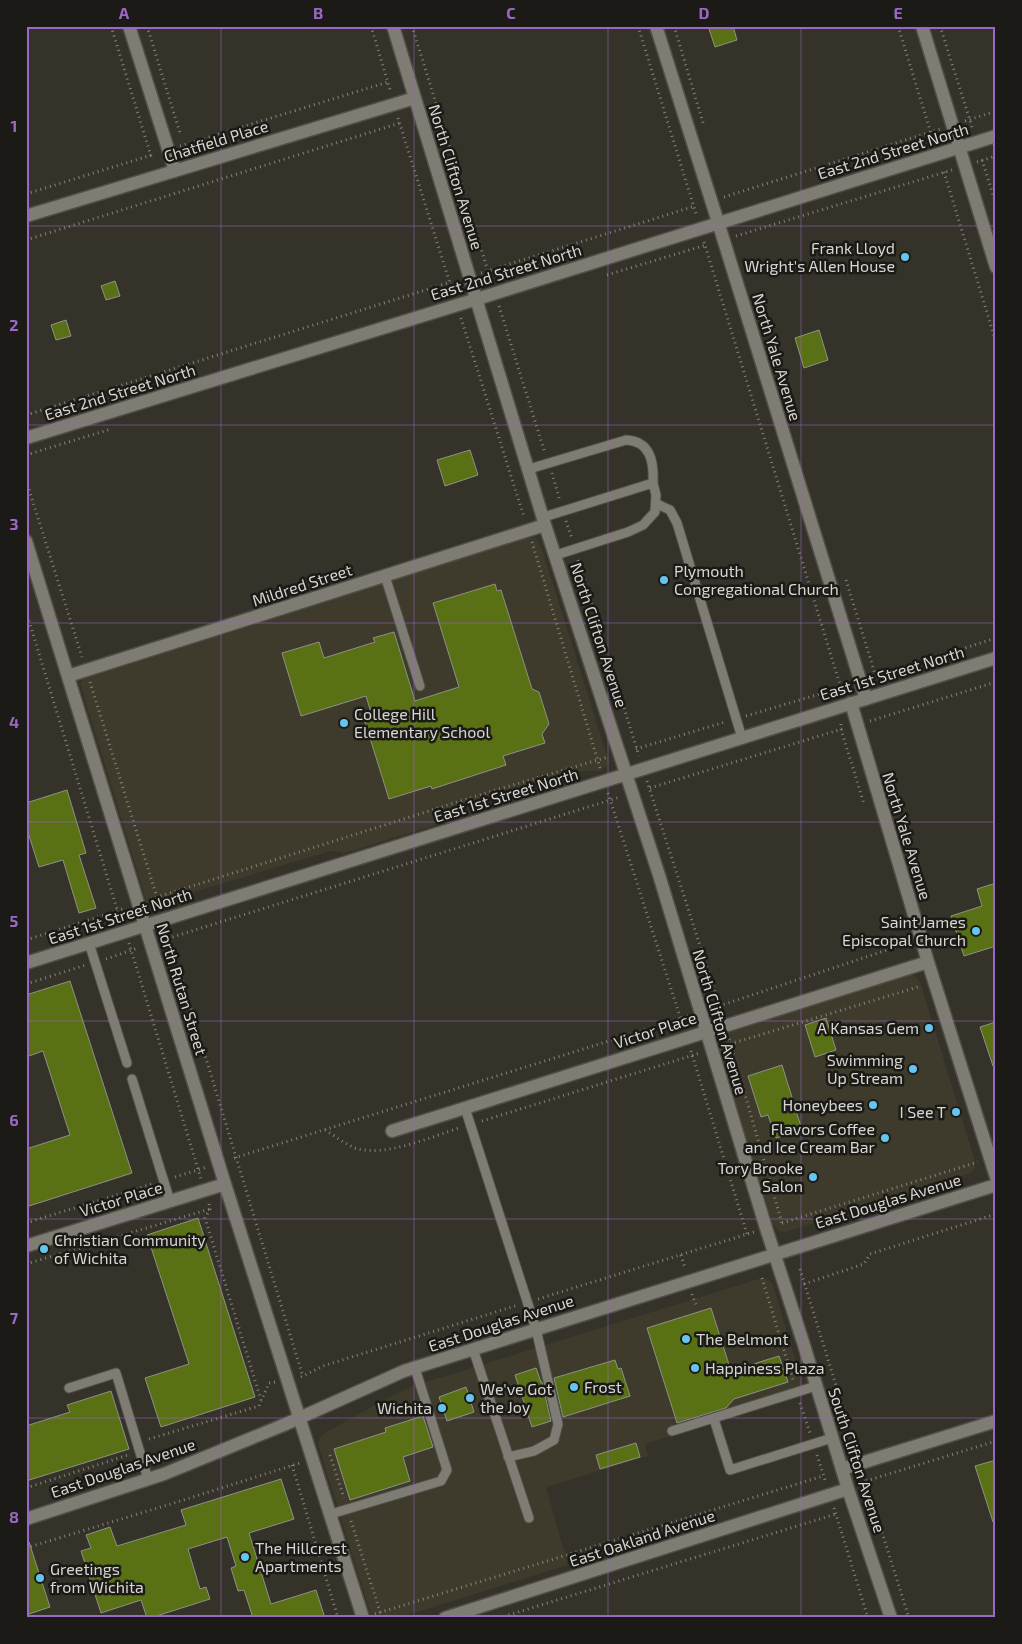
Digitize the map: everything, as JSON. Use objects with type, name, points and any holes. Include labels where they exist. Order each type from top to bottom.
[{"type":"street","points":[[129,26],[175,171]]},
{"type":"street","name":"North Clifton Avenue","points":[[393,26],[545,521],[620,753],[712,1049],[774,1254]]},
{"type":"street","name":"North Yale Avenue","points":[[656,26],[712,200],[866,699]]},
{"type":"street","points":[[922,26],[996,267]]},
{"type":"street","name":"Chatfield Place","points":[[26,216],[415,98]]},
{"type":"street","name":"East 2nd Street North","points":[[26,438],[996,136]]},
{"type":"street","name":"Mildred Street","points":[[68,676],[528,531],[545,521]]},
{"type":"street","name":"North Rutan Street","points":[[26,542],[225,1184],[313,1460],[366,1617]]},
{"type":"street","name":"East 1st Street North","points":[[26,963],[996,658]]},
{"type":"street","name":"North Yale Avenue","points":[[846,705],[857,724],[928,962],[996,1177]]},
{"type":"street","name":"Victor Place","points":[[392,1131],[928,962]]},
{"type":"street","name":"Victor Place","points":[[26,1246],[225,1184]]},
{"type":"street","name":"East Douglas Avenue","points":[[26,1519],[164,1474],[300,1418],[404,1371],[996,1184]]},
{"type":"street","name":"South Clifton Avenue","points":[[774,1254],[848,1490],[891,1618]]},
{"type":"street","points":[[842,1469],[996,1421]]},
{"type":"street","name":"East Oakland Avenue","points":[[445,1618],[848,1490]]},
{"type":"lane","points":[[529,469],[626,440],[634,440],[642,445],[650,454],[653,463],[655,512],[643,525],[628,532],[556,555]]},
{"type":"lane","points":[[545,521],[563,512],[653,483]]},
{"type":"lane","points":[[656,504],[670,510],[677,523],[742,738]]},
{"type":"lane","points":[[385,576],[420,686]]},
{"type":"lane","points":[[90,943],[127,1063]]},
{"type":"lane","points":[[132,1079],[170,1201]]},
{"type":"lane","points":[[465,1108],[536,1329],[558,1424],[554,1440],[534,1451],[508,1457]]},
{"type":"lane","points":[[473,1349],[529,1518]]},
{"type":"lane","points":[[331,1514],[441,1480],[447,1470],[415,1368]]},
{"type":"lane","points":[[69,1388],[116,1373],[148,1479]]},
{"type":"lane","points":[[672,1431],[816,1386]]},
{"type":"lane","points":[[714,1419],[730,1470],[832,1438]]},
{"type":"path","points":[[111,26],[151,156]]},
{"type":"path","points":[[146,26],[184,146]]},
{"type":"path","points":[[371,26],[604,781],[748,1234]]},
{"type":"path","points":[[412,26],[643,769],[720,1006],[782,1223]]},
{"type":"path","points":[[638,26],[846,705],[841,729],[867,813]]},
{"type":"path","points":[[898,26],[996,342]]},
{"type":"path","points":[[940,26],[996,204]]},
{"type":"path","points":[[26,194],[388,82]]},
{"type":"path","points":[[26,415],[996,112]]},
{"type":"path","points":[[26,240],[400,123]]},
{"type":"path","points":[[26,611],[199,1169],[210,1209],[205,1218],[261,1401]]},
{"type":"path","points":[[26,940],[489,792],[861,682],[996,638]]},
{"type":"path","points":[[26,984],[632,793],[996,682]]},
{"type":"path","points":[[905,934],[924,995]]},
{"type":"path","points":[[26,1223],[680,1019],[908,943]]},
{"type":"path","points":[[325,1130],[354,1148],[372,1152],[379,1149],[395,1149],[692,1055],[921,986]]},
{"type":"path","points":[[26,1488],[132,1454],[145,1440],[259,1406],[269,1384],[303,1377],[323,1366],[990,1158]]},
{"type":"path","points":[[26,1264],[210,1209]]},
{"type":"path","points":[[804,1284],[864,1264],[870,1254],[996,1214]]},
{"type":"path","points":[[800,1269],[910,1618]]},
{"type":"path","points":[[866,1481],[996,1440]]},
{"type":"path","points":[[330,1455],[382,1618]]},
{"type":"path","points":[[26,1548],[313,1460]]},
{"type":"path","points":[[292,1465],[338,1618]]},
{"type":"path","points":[[366,1617],[824,1476]]},
{"type":"path","points":[[499,1618],[836,1514]]},
{"type":"shaded area","name":"College Hill Elementary School","points":[[528,538],[536,538],[542,549],[609,762],[606,767],[600,771],[576,771],[467,806],[448,821],[345,853],[330,851],[184,895],[171,907],[163,910],[153,910],[148,906],[80,683],[84,679]]},
{"type":"shaded area","points":[[909,973],[920,982],[974,1158],[975,1168],[971,1173],[786,1232],[779,1231],[773,1224],[718,1048],[719,1038],[724,1032]]},
{"type":"shaded area","points":[[762,1278],[769,1280],[773,1285],[806,1395],[645,1444],[648,1456],[546,1487],[568,1565],[398,1618],[372,1618],[318,1444],[320,1438],[326,1432],[413,1386]]},
{"type":"building","points":[[708,26],[733,26],[737,40],[715,47]]},
{"type":"building","points":[[115,281],[120,296],[106,300],[101,286]]},
{"type":"building","points":[[66,320],[71,336],[56,340],[51,325]]},
{"type":"building","points":[[819,330],[828,360],[804,368],[795,338]]},
{"type":"building","points":[[470,450],[478,475],[445,486],[437,460]]},
{"type":"building","points":[[495,584],[497,591],[501,590],[532,689],[539,692],[549,724],[542,734],[545,743],[503,756],[506,765],[432,789],[431,786],[389,799],[365,722],[373,719],[366,696],[301,716],[282,653],[319,642],[324,658],[375,642],[373,638],[394,632],[415,701],[459,687],[433,603]]},
{"type":"building","points":[[67,790],[86,853],[79,855],[96,908],[79,913],[63,860],[39,867],[26,826],[26,803]]},
{"type":"building","name":"Saint James Episcopal Church","points":[[996,883],[996,946],[964,956],[951,916],[982,906],[977,889]]},
{"type":"building","points":[[70,981],[132,1173],[26,1207],[26,1149],[70,1135],[43,1051],[26,1057],[26,995]]},
{"type":"building","points":[[826,1018],[836,1050],[815,1057],[805,1025]]},
{"type":"building","points":[[996,1022],[996,1066],[993,1066],[980,1027]]},
{"type":"building","points":[[782,1065],[802,1130],[776,1138],[768,1115],[761,1117],[748,1076]]},
{"type":"building","points":[[198,1218],[255,1397],[161,1427],[145,1378],[189,1364],[147,1235]]},
{"type":"building","name":"Happiness Plaza","points":[[711,1308],[731,1371],[779,1356],[788,1382],[734,1399],[726,1408],[677,1423],[647,1328]]},
{"type":"building","points":[[615,1360],[618,1369],[621,1368],[630,1396],[563,1417],[554,1378]]},
{"type":"building","points":[[536,1368],[542,1382],[551,1421],[532,1427],[515,1375]]},
{"type":"building","points":[[466,1387],[474,1412],[447,1421],[439,1397]]},
{"type":"building","points":[[111,1391],[129,1449],[26,1481],[26,1426],[70,1412],[67,1405]]},
{"type":"building","points":[[423,1416],[433,1447],[403,1457],[410,1481],[350,1500],[334,1449],[386,1432],[385,1428]]},
{"type":"building","points":[[636,1443],[640,1457],[600,1469],[596,1455]]},
{"type":"building","points":[[996,1460],[996,1521],[993,1522],[975,1466]]},
{"type":"building","points":[[281,1479],[294,1519],[249,1533],[271,1604],[316,1590],[325,1618],[253,1618],[244,1590],[238,1591],[231,1568],[236,1566],[227,1537],[188,1549],[200,1589],[206,1587],[210,1599],[150,1618],[147,1618],[141,1600],[101,1613],[81,1551],[91,1548],[86,1535],[110,1527],[117,1546],[186,1525],[181,1510]]},
{"type":"building","points":[[26,1542],[29,1542],[50,1607],[26,1615]]},
{"type":"place","name":"Frank Lloyd Wright's Allen House","points":[[905,257]]},
{"type":"place","name":"Plymouth Congregational Church","points":[[664,580]]},
{"type":"place","name":"College Hill Elementary School","points":[[344,723]]},
{"type":"place","name":"Saint James Episcopal Church","points":[[976,931]]},
{"type":"place","name":"A Kansas Gem","points":[[929,1028]]},
{"type":"place","name":"Swimming Up Stream","points":[[913,1069]]},
{"type":"place","name":"Honeybees","points":[[873,1105]]},
{"type":"place","name":"I See T","points":[[956,1112]]},
{"type":"place","name":"Flavors Coffee and Ice Cream Bar","points":[[885,1138]]},
{"type":"place","name":"Tory Brooke Salon","points":[[813,1177]]},
{"type":"place","name":"Christian Community of Wichita","points":[[44,1249]]},
{"type":"place","name":"The Belmont","points":[[686,1339]]},
{"type":"place","name":"Happiness Plaza","points":[[695,1368]]},
{"type":"place","name":"Frost","points":[[574,1387]]},
{"type":"place","name":"We've Got the Joy","points":[[470,1398]]},
{"type":"place","name":"Wichita","points":[[442,1408]]},
{"type":"place","name":"The Hillcrest Apartments","points":[[245,1557]]},
{"type":"place","name":"Greetings from Wichita","points":[[40,1578]]}]
